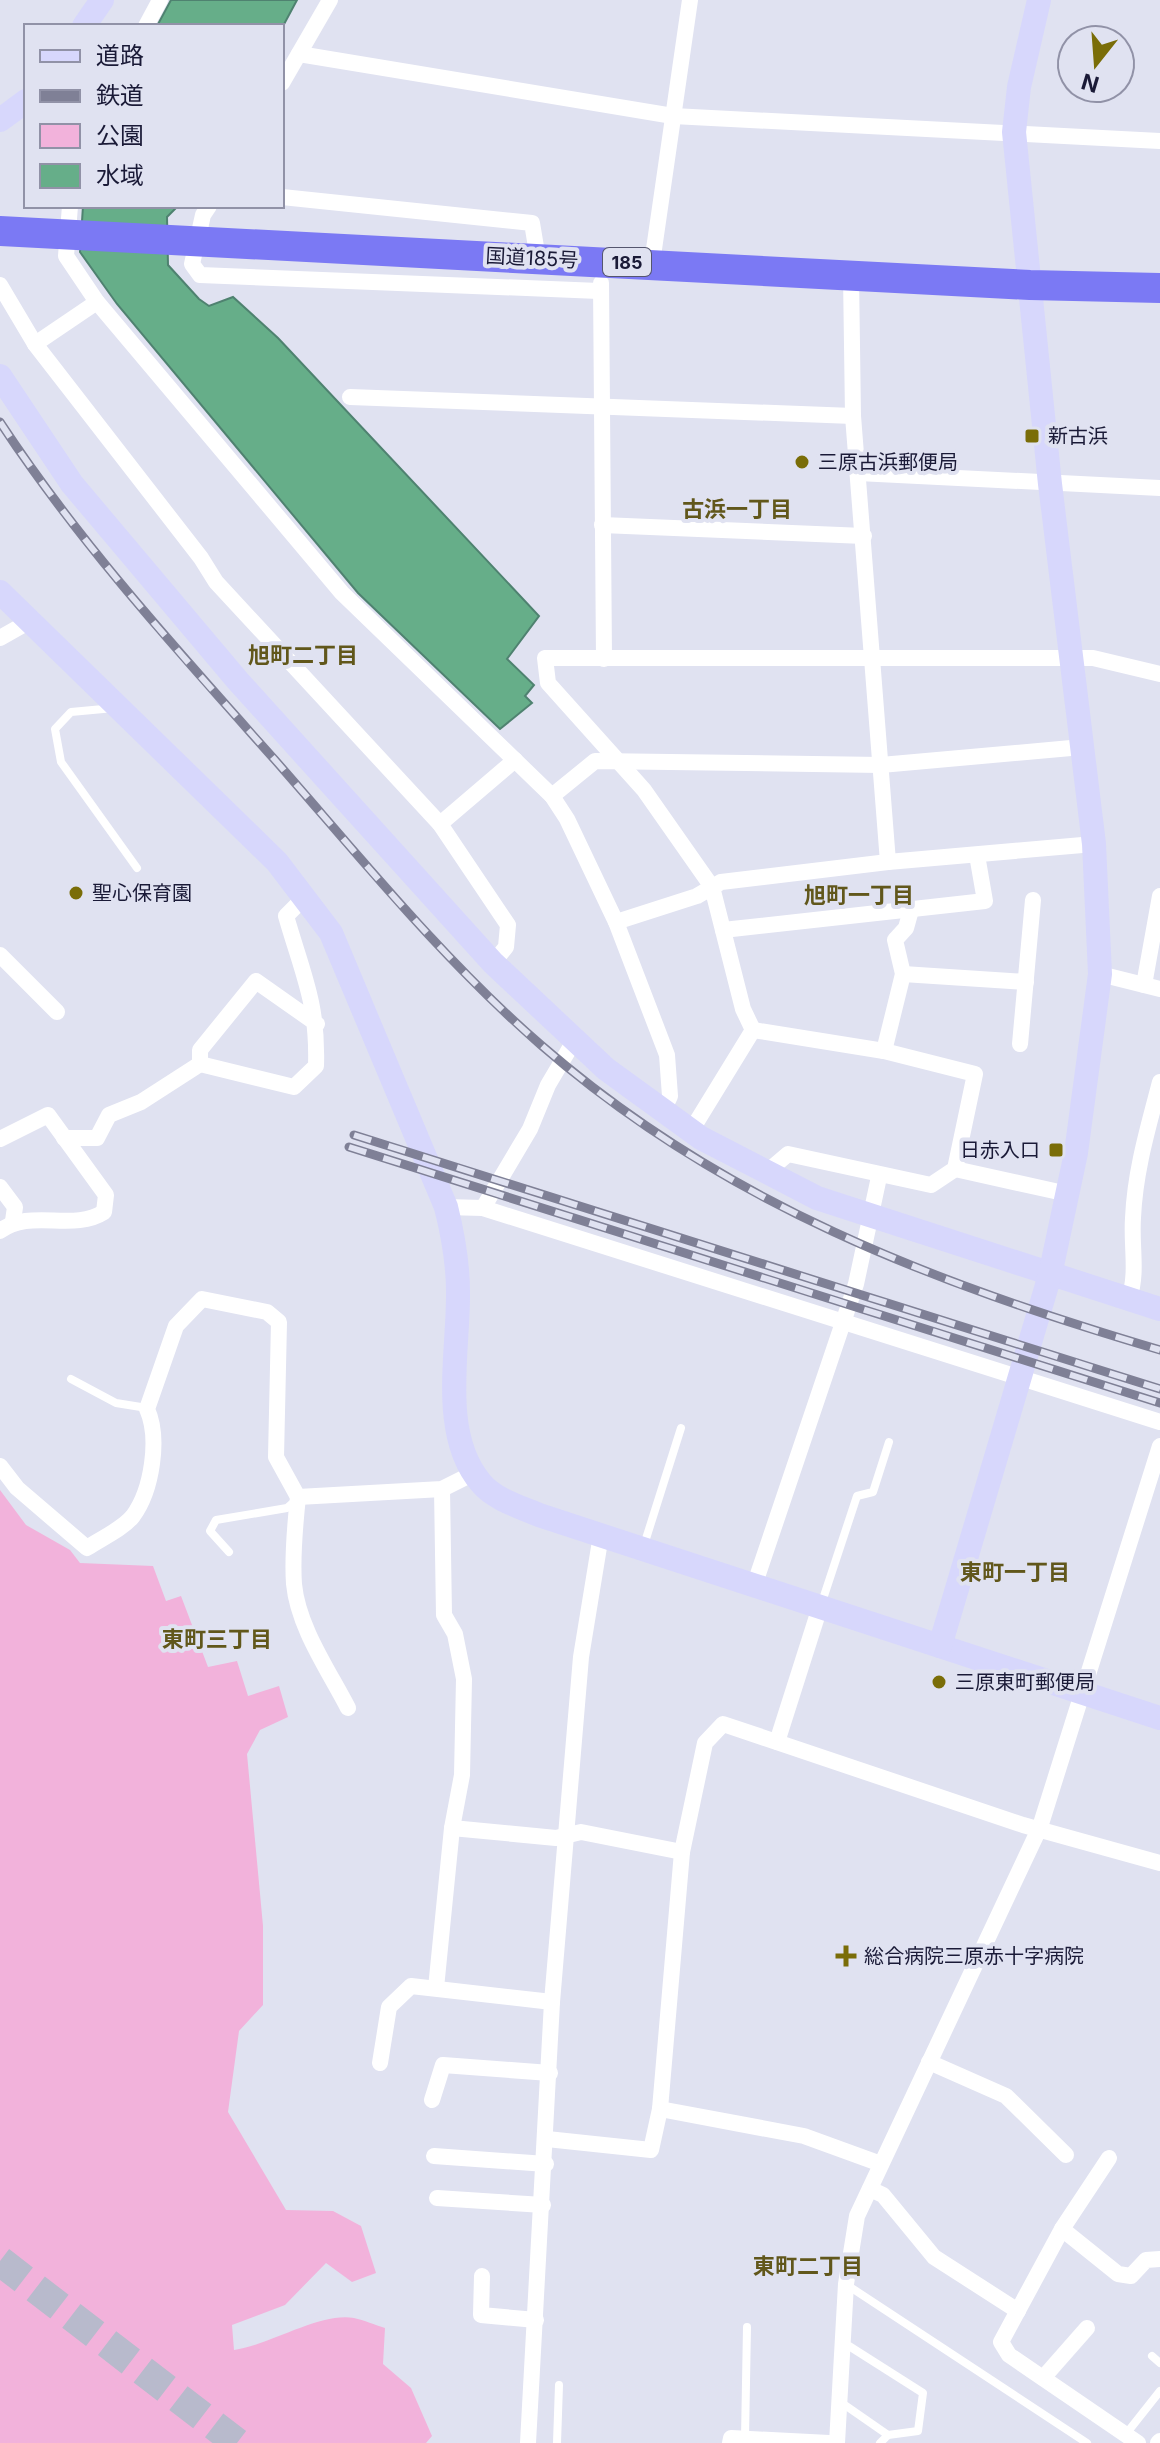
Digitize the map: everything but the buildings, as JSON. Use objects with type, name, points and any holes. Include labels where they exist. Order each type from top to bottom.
[{"type":"highway","name":"国道185号","points":[[0,231],[1030,285],[1160,288]]},
{"type":"street","points":[[85,24],[102,0]]},
{"type":"street","points":[[147,24],[160,0]]},
{"type":"street","points":[[284,80],[330,0]]},
{"type":"street","points":[[652,263],[690,0]]},
{"type":"street","points":[[940,1646],[1050,1275],[1068,1194],[1100,974],[1094,844],[1050,484],[1014,132],[1019,87],[1039,0]]},
{"type":"street","points":[[299,54],[673,116],[1160,141]]},
{"type":"street","points":[[284,197],[532,223],[538,259]]},
{"type":"street","points":[[70,208],[66,256],[97,302],[342,593],[552,796],[567,819],[616,922],[667,1055],[670,1096],[663,1111]]},
{"type":"street","points":[[208,208],[203,215],[192,264],[200,275],[599,291]]},
{"type":"street","points":[[604,262],[599,291],[604,659]]},
{"type":"street","points":[[851,275],[853,416],[888,862]]},
{"type":"street","points":[[0,285],[35,344],[201,558],[216,582],[440,824],[508,925],[506,947],[493,963]]},
{"type":"street","points":[[35,344],[97,302]]},
{"type":"street","points":[[0,376],[72,484],[218,658],[493,963],[606,1069],[691,1131],[817,1198],[1158,1309]]},
{"type":"street","points":[[350,397],[601,404],[853,416]]},
{"type":"street","points":[[858,473],[1160,488]]},
{"type":"street","points":[[602,525],[864,536]]},
{"type":"street","points":[[0,592],[277,862],[331,933],[446,1207],[454,1241],[458,1289],[455,1406],[459,1435],[474,1473],[482,1484],[507,1501],[601,1535],[1160,1718]]},
{"type":"street","points":[[0,638],[30,621]]},
{"type":"street","points":[[753,1030],[743,1009],[712,887],[644,790],[548,683],[545,658],[1093,658],[1160,674]]},
{"type":"street","points":[[552,796],[595,761],[881,765],[1082,747]]},
{"type":"street","points":[[440,824],[515,760]]},
{"type":"street","points":[[616,922],[721,882],[888,862],[1094,844]]},
{"type":"street","points":[[723,930],[985,901],[977,855]]},
{"type":"street","points":[[1100,974],[1152,987],[1160,896]]},
{"type":"street","points":[[64,1138],[97,1138],[109,1115],[141,1102],[200,1064],[294,1087],[316,1066],[317,1024],[310,987],[286,916],[304,898]]},
{"type":"street","points":[[1020,1044],[1033,900]]},
{"type":"street","points":[[884,1051],[903,974],[895,940],[906,928],[911,910]]},
{"type":"street","points":[[0,955],[57,1012]]},
{"type":"street","points":[[903,974],[1026,982]]},
{"type":"street","points":[[200,1064],[200,1050],[256,981],[317,1024]]},
{"type":"street","points":[[753,1030],[884,1051],[975,1074],[955,1169],[931,1185],[879,1177],[788,1154],[767,1172]]},
{"type":"street","points":[[691,1131],[753,1030]]},
{"type":"street","points":[[483,1208],[530,1129],[548,1085],[574,1041]]},
{"type":"street","points":[[1129,1299],[1136,1279],[1133,1221],[1137,1170],[1160,1082]]},
{"type":"street","points":[[0,1139],[48,1115],[106,1195],[104,1212],[91,1220],[7,1226],[15,1207],[0,1187]]},
{"type":"street","points":[[955,1169],[1068,1194]]},
{"type":"street","points":[[754,1586],[856,1284],[868,1215],[879,1177]]},
{"type":"street","points":[[446,1207],[483,1208],[1160,1422]]},
{"type":"street","points":[[0,1466],[17,1488],[87,1548],[132,1518],[148,1488],[154,1424],[147,1409],[176,1326],[202,1299],[267,1312],[279,1322],[276,1457],[298,1497],[294,1583],[318,1650],[348,1708]]},
{"type":"street","points":[[837,2443],[846,2284],[857,2216],[1040,1827],[1160,1446]]},
{"type":"street","points":[[298,1497],[442,1489],[474,1473]]},
{"type":"street","points":[[436,1988],[452,1828],[462,1775],[464,1679],[455,1634],[444,1615],[442,1489]]},
{"type":"street","points":[[528,2443],[546,2164],[552,2002],[581,1657],[601,1535]]},
{"type":"street","points":[[777,1742],[820,1607]]},
{"type":"street","points":[[547,2139],[651,2150],[660,2109],[682,1852],[705,1743],[723,1724],[1023,1825],[1040,1827],[1160,1863]]},
{"type":"street","points":[[452,1828],[556,1838],[581,1832],[682,1852]]},
{"type":"street","points":[[380,2063],[389,2007],[411,1986],[552,2002]]},
{"type":"street","points":[[929,2062],[1006,2096],[1066,2155]]},
{"type":"street","points":[[432,2100],[443,2065],[550,2073]]},
{"type":"street","points":[[660,2109],[804,2136],[881,2164]]},
{"type":"street","points":[[434,2156],[546,2164]]},
{"type":"street","points":[[1109,2158],[1062,2229],[1001,2342],[1009,2355],[1132,2439]]},
{"type":"street","points":[[870,2189],[883,2195],[934,2257],[1018,2311]]},
{"type":"street","points":[[437,2198],[543,2205]]},
{"type":"street","points":[[1062,2229],[1118,2274],[1131,2276],[1146,2260],[1160,2259]]},
{"type":"street","points":[[482,2276],[481,2315],[536,2320]]},
{"type":"street","points":[[1043,2378],[1087,2328]]},
{"type":"street","points":[[738,2441],[829,2443]]},
{"type":"lane","points":[[119,708],[71,712],[55,729],[61,762],[137,868]]},
{"type":"lane","points":[[71,1379],[116,1403],[147,1409]]},
{"type":"lane","points":[[642,1549],[681,1428]]},
{"type":"lane","points":[[820,1607],[857,1496],[873,1492],[889,1442]]},
{"type":"lane","points":[[229,1552],[210,1531],[216,1520],[287,1508],[298,1497]]},
{"type":"lane","points":[[846,2284],[1087,2443]]},
{"type":"lane","points":[[738,2441],[747,2327]]},
{"type":"lane","points":[[842,2346],[849,2346],[923,2393],[918,2431],[888,2435],[880,2443]]},
{"type":"lane","points":[[1152,2356],[1160,2363]]},
{"type":"lane","points":[[557,2443],[559,2385]]},
{"type":"lane","points":[[1132,2439],[1160,2391]]},
{"type":"lane","points":[[839,2401],[888,2435]]},
{"type":"green space","points":[[0,1490],[26,1525],[70,1550],[80,1563],[153,1566],[166,1601],[181,1596],[208,1667],[237,1661],[248,1696],[279,1686],[288,1717],[260,1730],[247,1754],[263,1926],[263,2005],[239,2031],[228,2112],[286,2210],[333,2211],[361,2226],[376,2273],[352,2282],[326,2263],[285,2305],[232,2325],[234,2350],[341,2317],[385,2328],[383,2364],[411,2388],[432,2436],[426,2443],[0,2443]]},
{"type":"water","points":[[171,0],[297,0],[284,24],[158,24]]},
{"type":"water","points":[[83,208],[176,208],[167,217],[168,265],[209,306],[233,297],[278,338],[539,616],[507,659],[534,685],[525,696],[532,703],[500,729],[358,593],[117,304],[80,252]]},
{"type":"tunnel","points":[[0,2261],[237,2443]]},
{"type":"railway","points":[[0,422],[63,511],[166,637],[403,907],[470,978],[541,1045],[611,1101],[683,1150],[833,1232],[992,1296],[1160,1350]]},
{"type":"railway","points":[[354,1135],[1160,1389]]},
{"type":"railway","points":[[349,1147],[1160,1403]]},
{"type":"place","name":"新古浜","points":[[1032,436]]},
{"type":"place","name":"三原古浜郵便局","points":[[802,462]]},
{"type":"place","name":"聖心保育園","points":[[76,893]]},
{"type":"place","name":"日赤入口","points":[[1056,1150]]},
{"type":"place","name":"三原東町郵便局","points":[[939,1682]]},
{"type":"place","name":"総合病院三原赤十字病院","points":[[846,1956]]},
{"type":"district","name":"古浜一丁目","points":[[737,509]]},
{"type":"district","name":"旭町二丁目","points":[[303,655]]},
{"type":"district","name":"旭町一丁目","points":[[859,895]]},
{"type":"district","name":"東町一丁目","points":[[1015,1572]]},
{"type":"district","name":"東町三丁目","points":[[217,1639]]},
{"type":"district","name":"東町二丁目","points":[[808,2266]]}]
